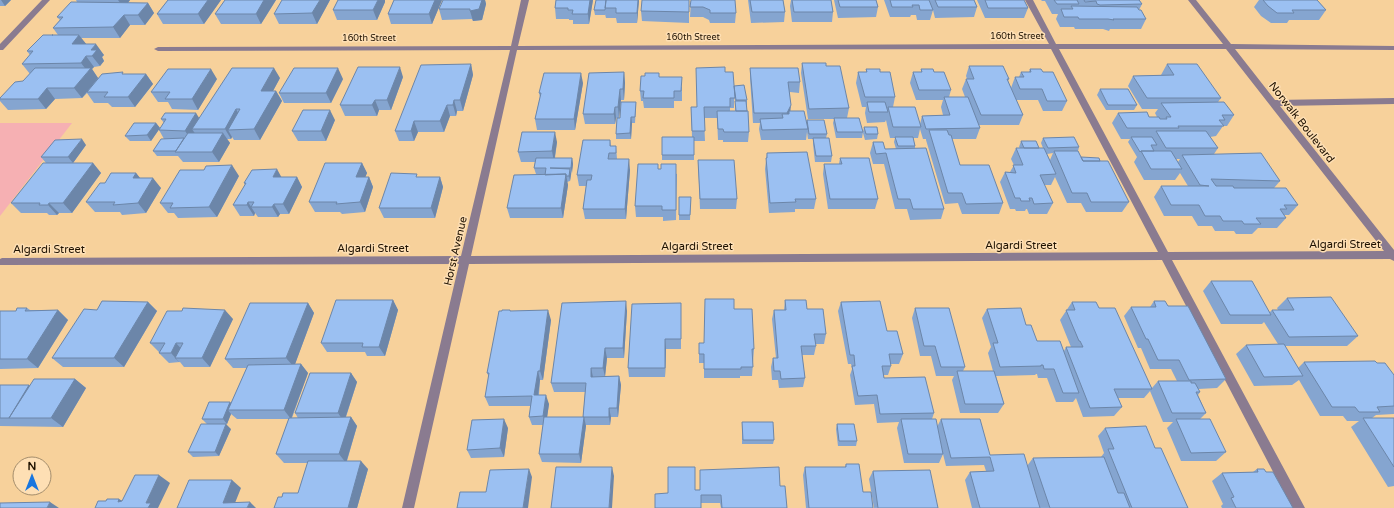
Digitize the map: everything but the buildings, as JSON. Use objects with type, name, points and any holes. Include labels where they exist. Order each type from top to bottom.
[{"type":"street","points":[[0,48],[46,0]]},
{"type":"street","name":"Horst Avenue","points":[[408,508],[524,0]]},
{"type":"street","points":[[1029,0],[1299,508]]},
{"type":"street","name":"Norwalk Boulevard","points":[[1192,0],[1393,256]]},
{"type":"street","points":[[0,37],[10,37]]},
{"type":"street","name":"160th Street","points":[[158,49],[1053,46],[1394,48]]},
{"type":"street","points":[[1274,103],[1394,101]]},
{"type":"street","name":"Algardi Street","points":[[2,262],[1393,256]]},
{"type":"shaded area","points":[[0,123],[72,123],[0,216]]}]
